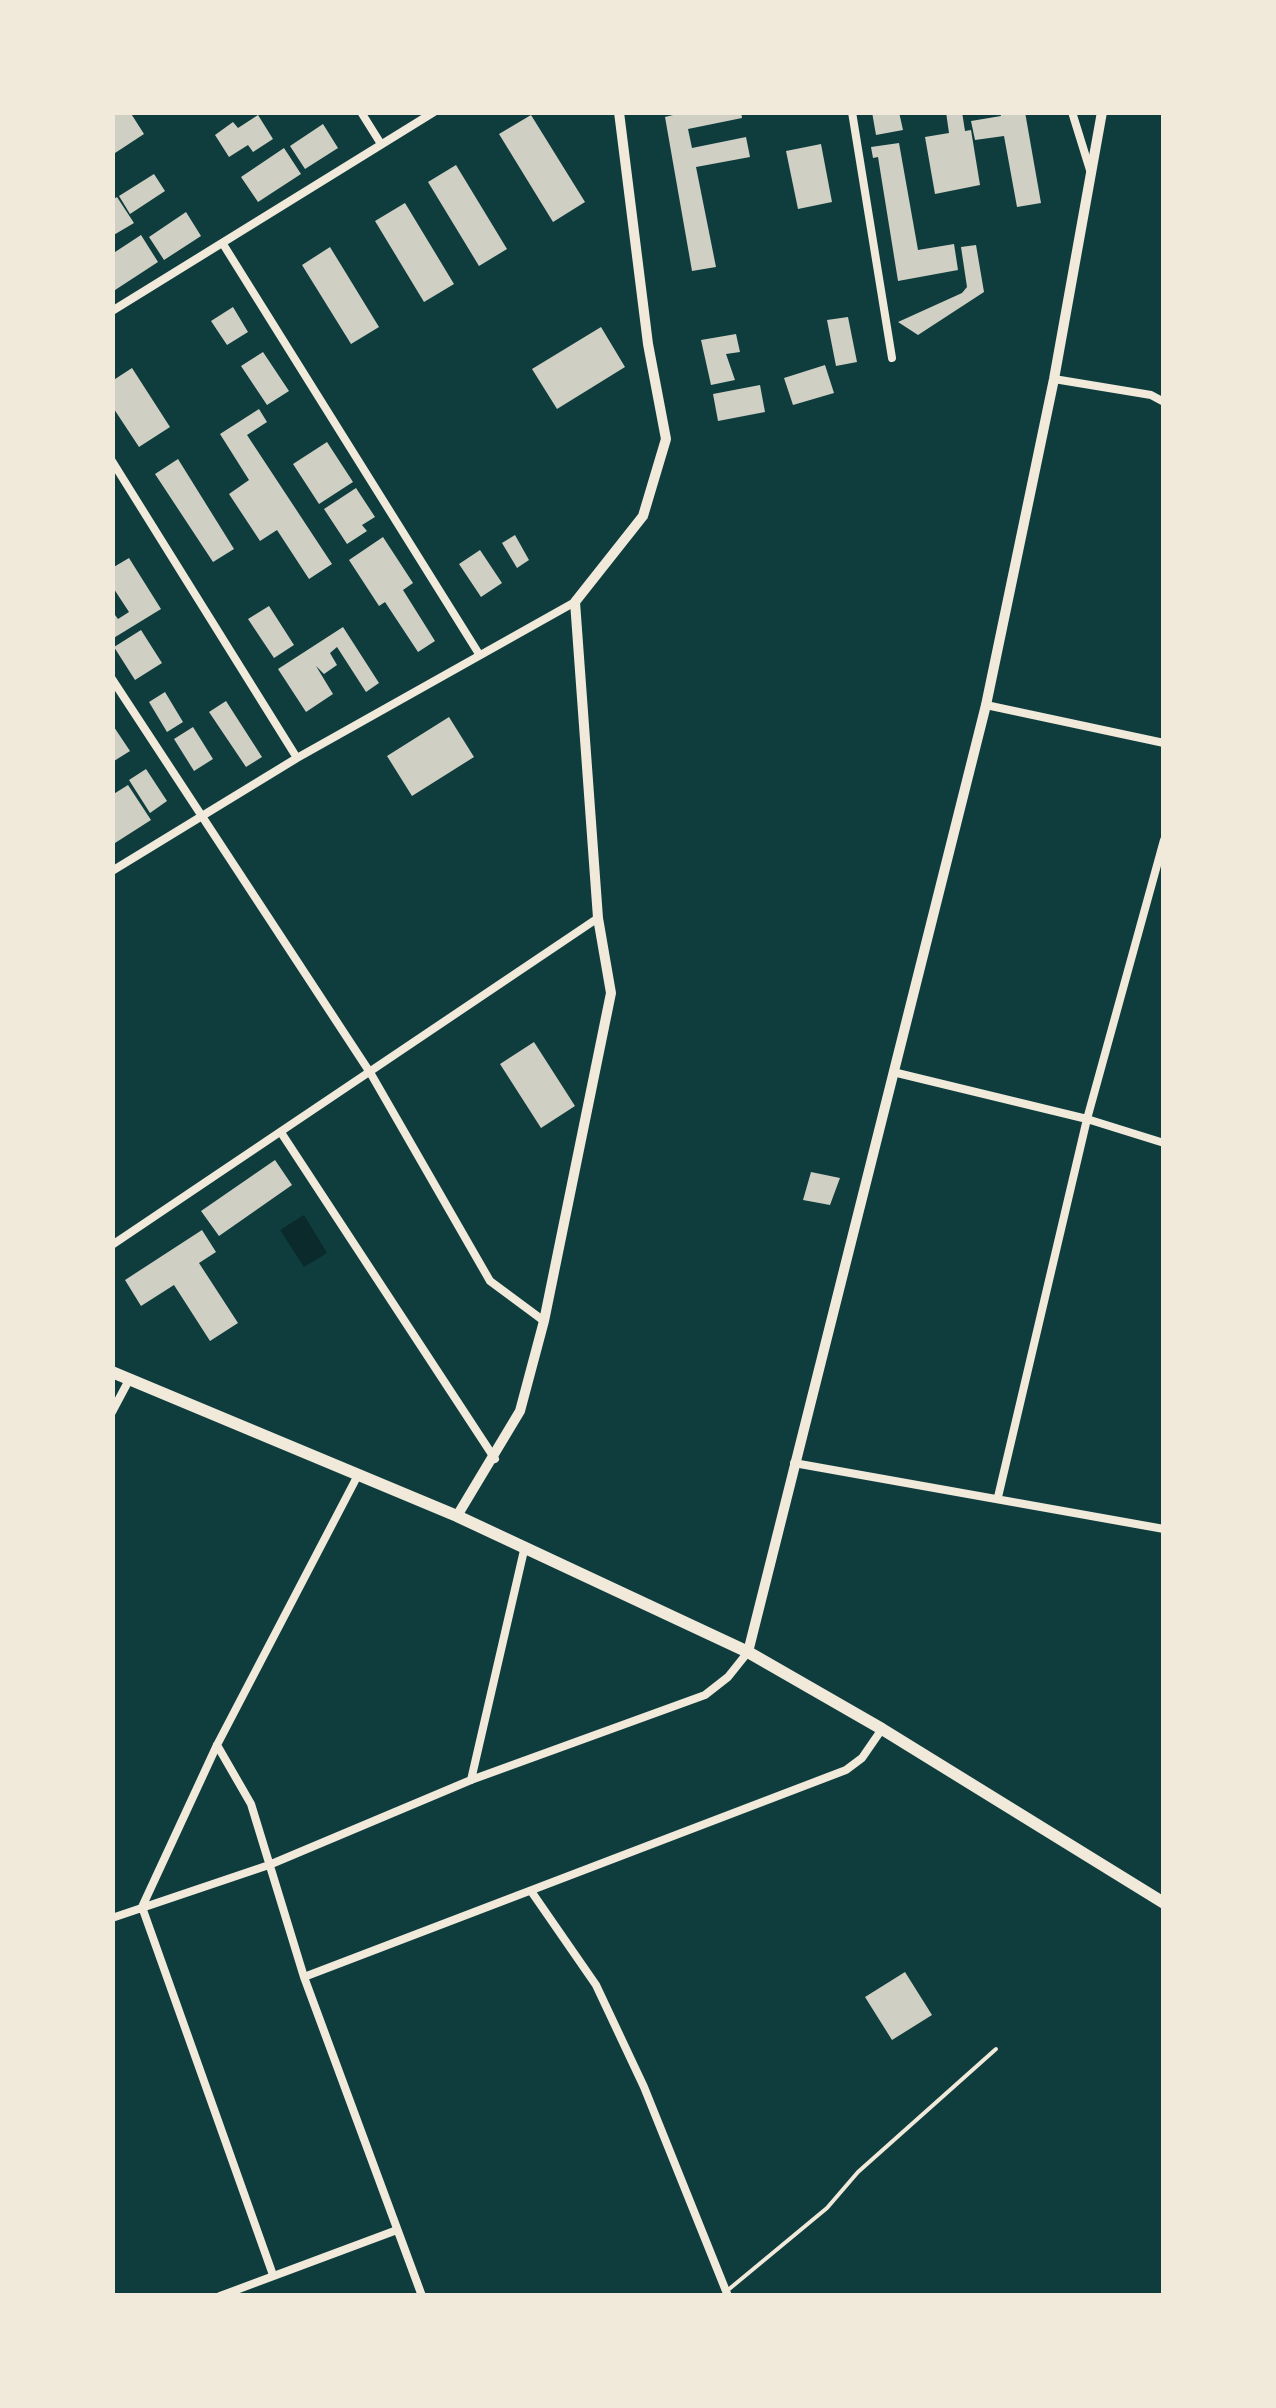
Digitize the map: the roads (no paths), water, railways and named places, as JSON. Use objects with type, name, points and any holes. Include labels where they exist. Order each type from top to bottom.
[{"type":"main road","points":[[112,1372],[526,1546],[748,1652],[1162,1900]]},
{"type":"street","points":[[360,112],[381,144]]},
{"type":"street","points":[[112,311],[434,112]]},
{"type":"street","points":[[112,871],[297,758],[575,602],[643,516],[666,439],[648,344],[619,112]]},
{"type":"street","points":[[852,112],[892,358]]},
{"type":"street","points":[[1072,112],[1090,171]]},
{"type":"street","points":[[112,1918],[269,1865],[471,1780],[704,1695],[728,1677],[748,1652],[986,704],[1054,379],[1102,112]]},
{"type":"street","points":[[223,244],[479,654]]},
{"type":"street","points":[[1054,379],[1151,395],[1164,402]]},
{"type":"street","points":[[112,461],[297,758]]},
{"type":"street","points":[[457,1516],[495,1458],[520,1410],[544,1320],[611,994],[598,918],[575,602]]},
{"type":"street","points":[[112,679],[199,817],[372,1074],[490,1281],[544,1320]]},
{"type":"street","points":[[986,704],[1164,743]]},
{"type":"street","points":[[998,1497],[1087,1118],[1164,840]]},
{"type":"street","points":[[112,1246],[598,918]]},
{"type":"street","points":[[892,1072],[1087,1118],[1164,1143]]},
{"type":"street","points":[[282,1134],[495,1458]]},
{"type":"street","points":[[112,1412],[129,1380]]},
{"type":"street","points":[[794,1463],[1164,1529]]},
{"type":"street","points":[[272,2275],[142,1907],[217,1745],[358,1475]]},
{"type":"street","points":[[471,1780],[526,1546]]},
{"type":"street","points":[[304,1977],[846,1770],[862,1758],[882,1729]]},
{"type":"street","points":[[217,1745],[251,1804],[304,1977],[422,2296]]},
{"type":"street","points":[[531,1891],[596,1984],[644,2086],[728,2293]]},
{"type":"street","points":[[220,2296],[397,2230]]},
{"type":"lane","points":[[728,2293],[827,2208],[858,2172],[996,2049]]},
{"type":"water","points":[[304,1215],[327,1253],[304,1267],[280,1230]]}]
